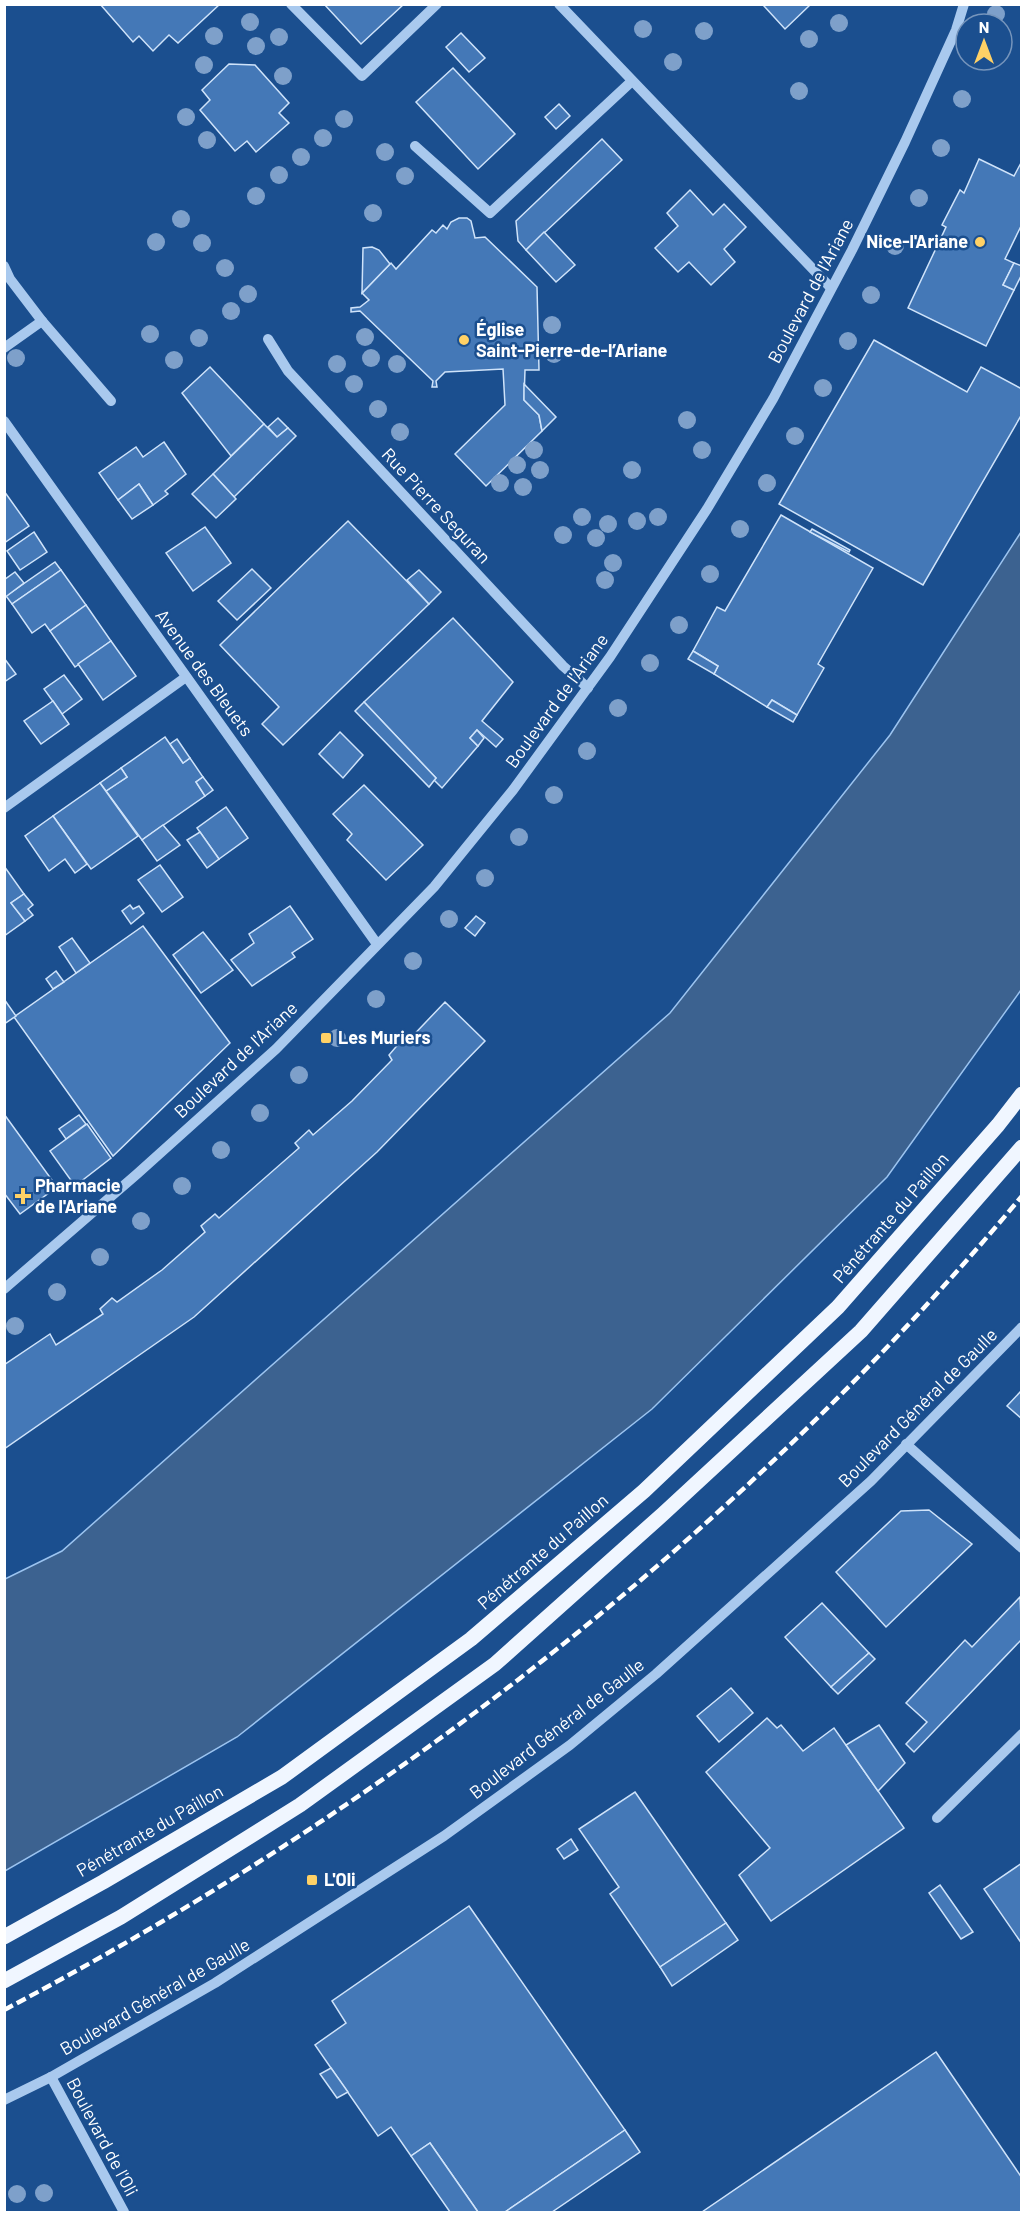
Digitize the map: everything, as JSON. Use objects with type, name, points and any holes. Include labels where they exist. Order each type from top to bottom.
[{"type":"main road","name":"Pénétrante du Paillon","points":[[4,1937],[282,1777],[471,1639],[644,1491],[838,1307],[998,1125],[1022,1094]]},
{"type":"main road","points":[[4,1981],[121,1917],[300,1805],[495,1664],[663,1514],[861,1331],[1022,1147]]},
{"type":"street","points":[[291,4],[362,76],[438,4]]},
{"type":"street","points":[[559,4],[831,288]]},
{"type":"street","name":"Boulevard de l'Ariane","points":[[4,1289],[276,1049],[441,878],[513,790],[588,688],[708,509],[773,399],[852,250],[905,142],[956,30],[964,4]]},
{"type":"street","points":[[415,146],[490,213],[632,81]]},
{"type":"street","points":[[4,266],[10,279],[42,321],[111,401]]},
{"type":"street","points":[[4,348],[42,321]]},
{"type":"street","name":"Rue Pierre Seguran","points":[[268,339],[288,371],[563,666],[588,688]]},
{"type":"street","name":"Avenue des Bleuets","points":[[4,421],[377,944]]},
{"type":"street","points":[[4,808],[186,677]]},
{"type":"street","name":"Boulevard Général de Gaulle","points":[[4,2100],[51,2077],[215,1983],[444,1836],[570,1744],[672,1659],[871,1481],[1022,1327]]},
{"type":"street","points":[[906,1444],[1022,1548]]},
{"type":"street","points":[[937,1818],[1022,1734]]},
{"type":"street","name":"Boulevard de l'Oli","points":[[51,2077],[124,2212]]},
{"type":"water","points":[[1021,532],[1021,990],[887,1177],[652,1409],[237,1737],[5,1871],[5,1579],[62,1551],[670,1013],[890,735]]},
{"type":"building","points":[[100,4],[220,4],[178,43],[169,35],[153,51],[139,36],[133,42]]},
{"type":"building","points":[[324,4],[404,4],[361,44]]},
{"type":"building","points":[[766,4],[811,4],[785,29],[764,6]]},
{"type":"building","points":[[461,33],[485,58],[469,72],[446,47]]},
{"type":"building","points":[[229,64],[255,65],[289,103],[279,113],[289,123],[256,152],[247,141],[235,151],[200,110],[210,100],[202,90]]},
{"type":"building","points":[[453,68],[515,134],[478,169],[416,102]]},
{"type":"building","points":[[559,104],[570,116],[556,129],[545,117]]},
{"type":"building","points":[[602,139],[622,160],[526,250],[518,241],[516,221]]},
{"type":"building","points":[[979,159],[1014,176],[1022,161],[1022,224],[1005,259],[1014,263],[1003,285],[1014,290],[986,346],[908,308],[946,227],[942,225],[960,190],[964,193]]},
{"type":"building","points":[[690,190],[713,215],[724,204],[746,227],[724,249],[735,262],[711,285],[689,262],[678,272],[655,248],[678,226],[667,213]]},
{"type":"building","name":"Église Saint-Pierre-de-l’Ariane","points":[[459,218],[467,218],[471,221],[475,238],[485,237],[537,287],[539,370],[525,370],[524,400],[539,415],[542,431],[486,486],[455,454],[505,405],[503,369],[445,372],[436,381],[437,387],[432,387],[433,381],[360,311],[351,312],[351,308],[360,307],[369,300],[362,293],[391,263],[396,269],[432,230],[436,233],[443,225],[447,229],[451,222]]},
{"type":"building","points":[[544,232],[575,265],[556,282],[526,250]]},
{"type":"building","points":[[372,247],[379,250],[390,264],[362,293],[363,248]]},
{"type":"building","points":[[1014,263],[1022,266],[1022,274],[1014,290],[1003,285]]},
{"type":"building","points":[[874,340],[967,392],[981,367],[1022,389],[1022,414],[923,585],[779,504]]},
{"type":"building","points":[[210,367],[264,424],[231,456],[182,393]]},
{"type":"building","points":[[524,384],[556,417],[542,431],[539,415],[524,400]]},
{"type":"building","points":[[278,418],[288,428],[277,437],[268,427]]},
{"type":"building","points":[[264,424],[277,437],[288,428],[296,436],[234,497],[213,474]]},
{"type":"building","points":[[164,442],[186,474],[165,491],[168,494],[153,505],[139,484],[118,500],[99,473],[136,447],[143,457]]},
{"type":"building","points":[[213,474],[236,499],[216,518],[192,494]]},
{"type":"building","points":[[139,484],[153,505],[132,519],[118,500]]},
{"type":"building","points":[[4,491],[29,526],[4,543]]},
{"type":"building","points":[[781,515],[873,568],[818,664],[824,668],[797,715],[772,700],[767,707],[714,674],[718,666],[693,651],[717,607],[725,611]]},
{"type":"building","points":[[348,521],[429,604],[283,745],[262,724],[279,707],[220,645]]},
{"type":"building","points":[[205,527],[231,563],[193,591],[166,553]]},
{"type":"building","points":[[812,529],[850,550],[849,552],[810,532]]},
{"type":"building","points":[[34,532],[47,552],[20,570],[7,551]]},
{"type":"building","points":[[55,562],[61,570],[12,604],[6,596]]},
{"type":"building","points":[[252,569],[271,588],[237,620],[218,601]]},
{"type":"building","points":[[61,570],[86,605],[50,631],[45,624],[32,633],[12,604]]},
{"type":"building","points":[[419,570],[441,592],[429,604],[407,580]]},
{"type":"building","points":[[15,572],[24,583],[4,598],[4,580]]},
{"type":"building","points":[[86,605],[111,641],[75,667],[50,631]]},
{"type":"building","points":[[453,618],[513,682],[482,721],[503,739],[496,747],[477,730],[470,738],[478,746],[442,788],[434,780],[436,778],[364,702]]},
{"type":"building","points":[[111,641],[136,676],[103,700],[78,664]]},
{"type":"building","points":[[693,651],[718,666],[714,674],[688,659]]},
{"type":"building","points":[[4,658],[16,674],[4,682]]},
{"type":"building","points":[[64,675],[82,699],[62,714],[44,689]]},
{"type":"building","points":[[772,700],[797,715],[793,722],[767,707]]},
{"type":"building","points":[[53,701],[69,724],[41,744],[24,721]]},
{"type":"building","points":[[364,702],[436,778],[429,787],[355,711]]},
{"type":"building","points":[[477,730],[484,738],[478,746],[470,738]]},
{"type":"building","points":[[340,732],[363,755],[343,778],[319,754]]},
{"type":"building","points":[[165,737],[183,763],[190,758],[203,777],[196,782],[205,796],[142,840],[106,791],[127,777],[121,768]]},
{"type":"building","points":[[177,739],[190,758],[183,763],[170,744]]},
{"type":"building","points":[[121,768],[127,777],[106,791],[100,783]]},
{"type":"building","points":[[203,777],[213,790],[205,796],[196,782]]},
{"type":"building","points":[[100,783],[138,836],[91,869],[53,816]]},
{"type":"building","points":[[364,785],[423,845],[386,880],[347,840],[352,834],[333,814]]},
{"type":"building","points":[[226,807],[248,838],[219,859],[197,828]]},
{"type":"building","points":[[53,816],[87,864],[75,873],[65,859],[49,871],[25,836]]},
{"type":"building","points":[[163,825],[180,845],[157,861],[142,840]]},
{"type":"building","points":[[200,832],[219,859],[207,868],[187,840]]},
{"type":"building","points":[[160,865],[183,897],[162,912],[138,880]]},
{"type":"building","points":[[4,866],[24,894],[11,903],[25,921],[4,936]]},
{"type":"building","points":[[24,894],[33,905],[28,909],[33,915],[25,921],[11,903]]},
{"type":"building","points":[[130,905],[133,909],[139,906],[144,913],[131,924],[122,911]]},
{"type":"building","points":[[290,906],[313,939],[292,953],[295,957],[252,986],[231,960],[254,943],[249,934]]},
{"type":"building","points":[[476,916],[485,923],[475,936],[465,928]]},
{"type":"building","points":[[143,926],[230,1043],[113,1156],[14,1017]]},
{"type":"building","points":[[203,932],[233,970],[201,993],[173,955]]},
{"type":"building","points":[[72,938],[90,963],[76,973],[59,947]]},
{"type":"building","points":[[56,971],[64,982],[53,989],[46,979]]},
{"type":"building","points":[[4,999],[16,1016],[4,1024]]},
{"type":"building","points":[[445,1002],[485,1041],[377,1152],[194,1317],[4,1449],[4,1365],[50,1334],[56,1345],[103,1314],[100,1309],[112,1298],[117,1302],[162,1270],[205,1232],[201,1226],[215,1214],[219,1218],[299,1148],[295,1143],[309,1130],[313,1135],[352,1101],[392,1060],[389,1055],[401,1041],[405,1044]]},
{"type":"building","points":[[4,1114],[57,1187],[20,1214],[4,1193]]},
{"type":"building","points":[[79,1115],[86,1124],[66,1139],[59,1129]]},
{"type":"building","points":[[87,1124],[111,1158],[75,1186],[50,1151]]},
{"type":"building","points":[[1022,1390],[1022,1419],[1007,1406]]},
{"type":"building","points":[[929,1510],[972,1544],[886,1627],[836,1572],[901,1511]]},
{"type":"building","points":[[1020,1597],[1022,1639],[914,1752],[906,1744],[927,1722],[906,1703],[965,1640],[972,1647]]},
{"type":"building","points":[[822,1603],[869,1653],[831,1687],[785,1637]]},
{"type":"building","points":[[869,1653],[875,1659],[838,1694],[831,1687]]},
{"type":"building","points":[[731,1688],[753,1713],[719,1742],[697,1716]]},
{"type":"building","points":[[767,1718],[777,1728],[781,1725],[803,1751],[834,1728],[904,1828],[771,1921],[739,1875],[770,1848],[706,1772]]},
{"type":"building","points":[[879,1725],[905,1763],[878,1791],[846,1745]]},
{"type":"building","points":[[635,1792],[726,1923],[660,1967],[610,1894],[619,1887],[579,1829]]},
{"type":"building","points":[[571,1839],[578,1850],[564,1859],[557,1849]]},
{"type":"building","points":[[1022,1863],[1022,1944],[984,1889]]},
{"type":"building","points":[[940,1885],[973,1932],[961,1939],[929,1893]]},
{"type":"building","points":[[469,1906],[625,2130],[505,2212],[478,2212],[430,2143],[411,2156],[391,2127],[378,2136],[315,2045],[346,2023],[332,2001]]},
{"type":"building","points":[[726,1923],[738,1940],[672,1986],[660,1967]]},
{"type":"building","points":[[936,2052],[1022,2178],[1022,2212],[702,2212]]},
{"type":"building","points":[[331,2068],[348,2092],[337,2098],[320,2074]]},
{"type":"building","points":[[625,2130],[640,2152],[552,2212],[505,2212]]},
{"type":"building","points":[[430,2143],[478,2212],[450,2212],[411,2156]]},
{"type":"railway","points":[[4,2010],[147,1930],[287,1844],[422,1751],[553,1652],[678,1547],[799,1436],[913,1319],[1022,1196]]},
{"type":"place","name":"Nice-l'Ariane","points":[[980,242]]},
{"type":"place","name":"Église Saint-Pierre-de-l’Ariane","points":[[464,340]]},
{"type":"place","name":"Les Muriers","points":[[326,1038]]},
{"type":"place","name":"Pharmacie de l'Ariane","points":[[23,1196]]},
{"type":"place","name":"L'Oli","points":[[312,1880]]}]
